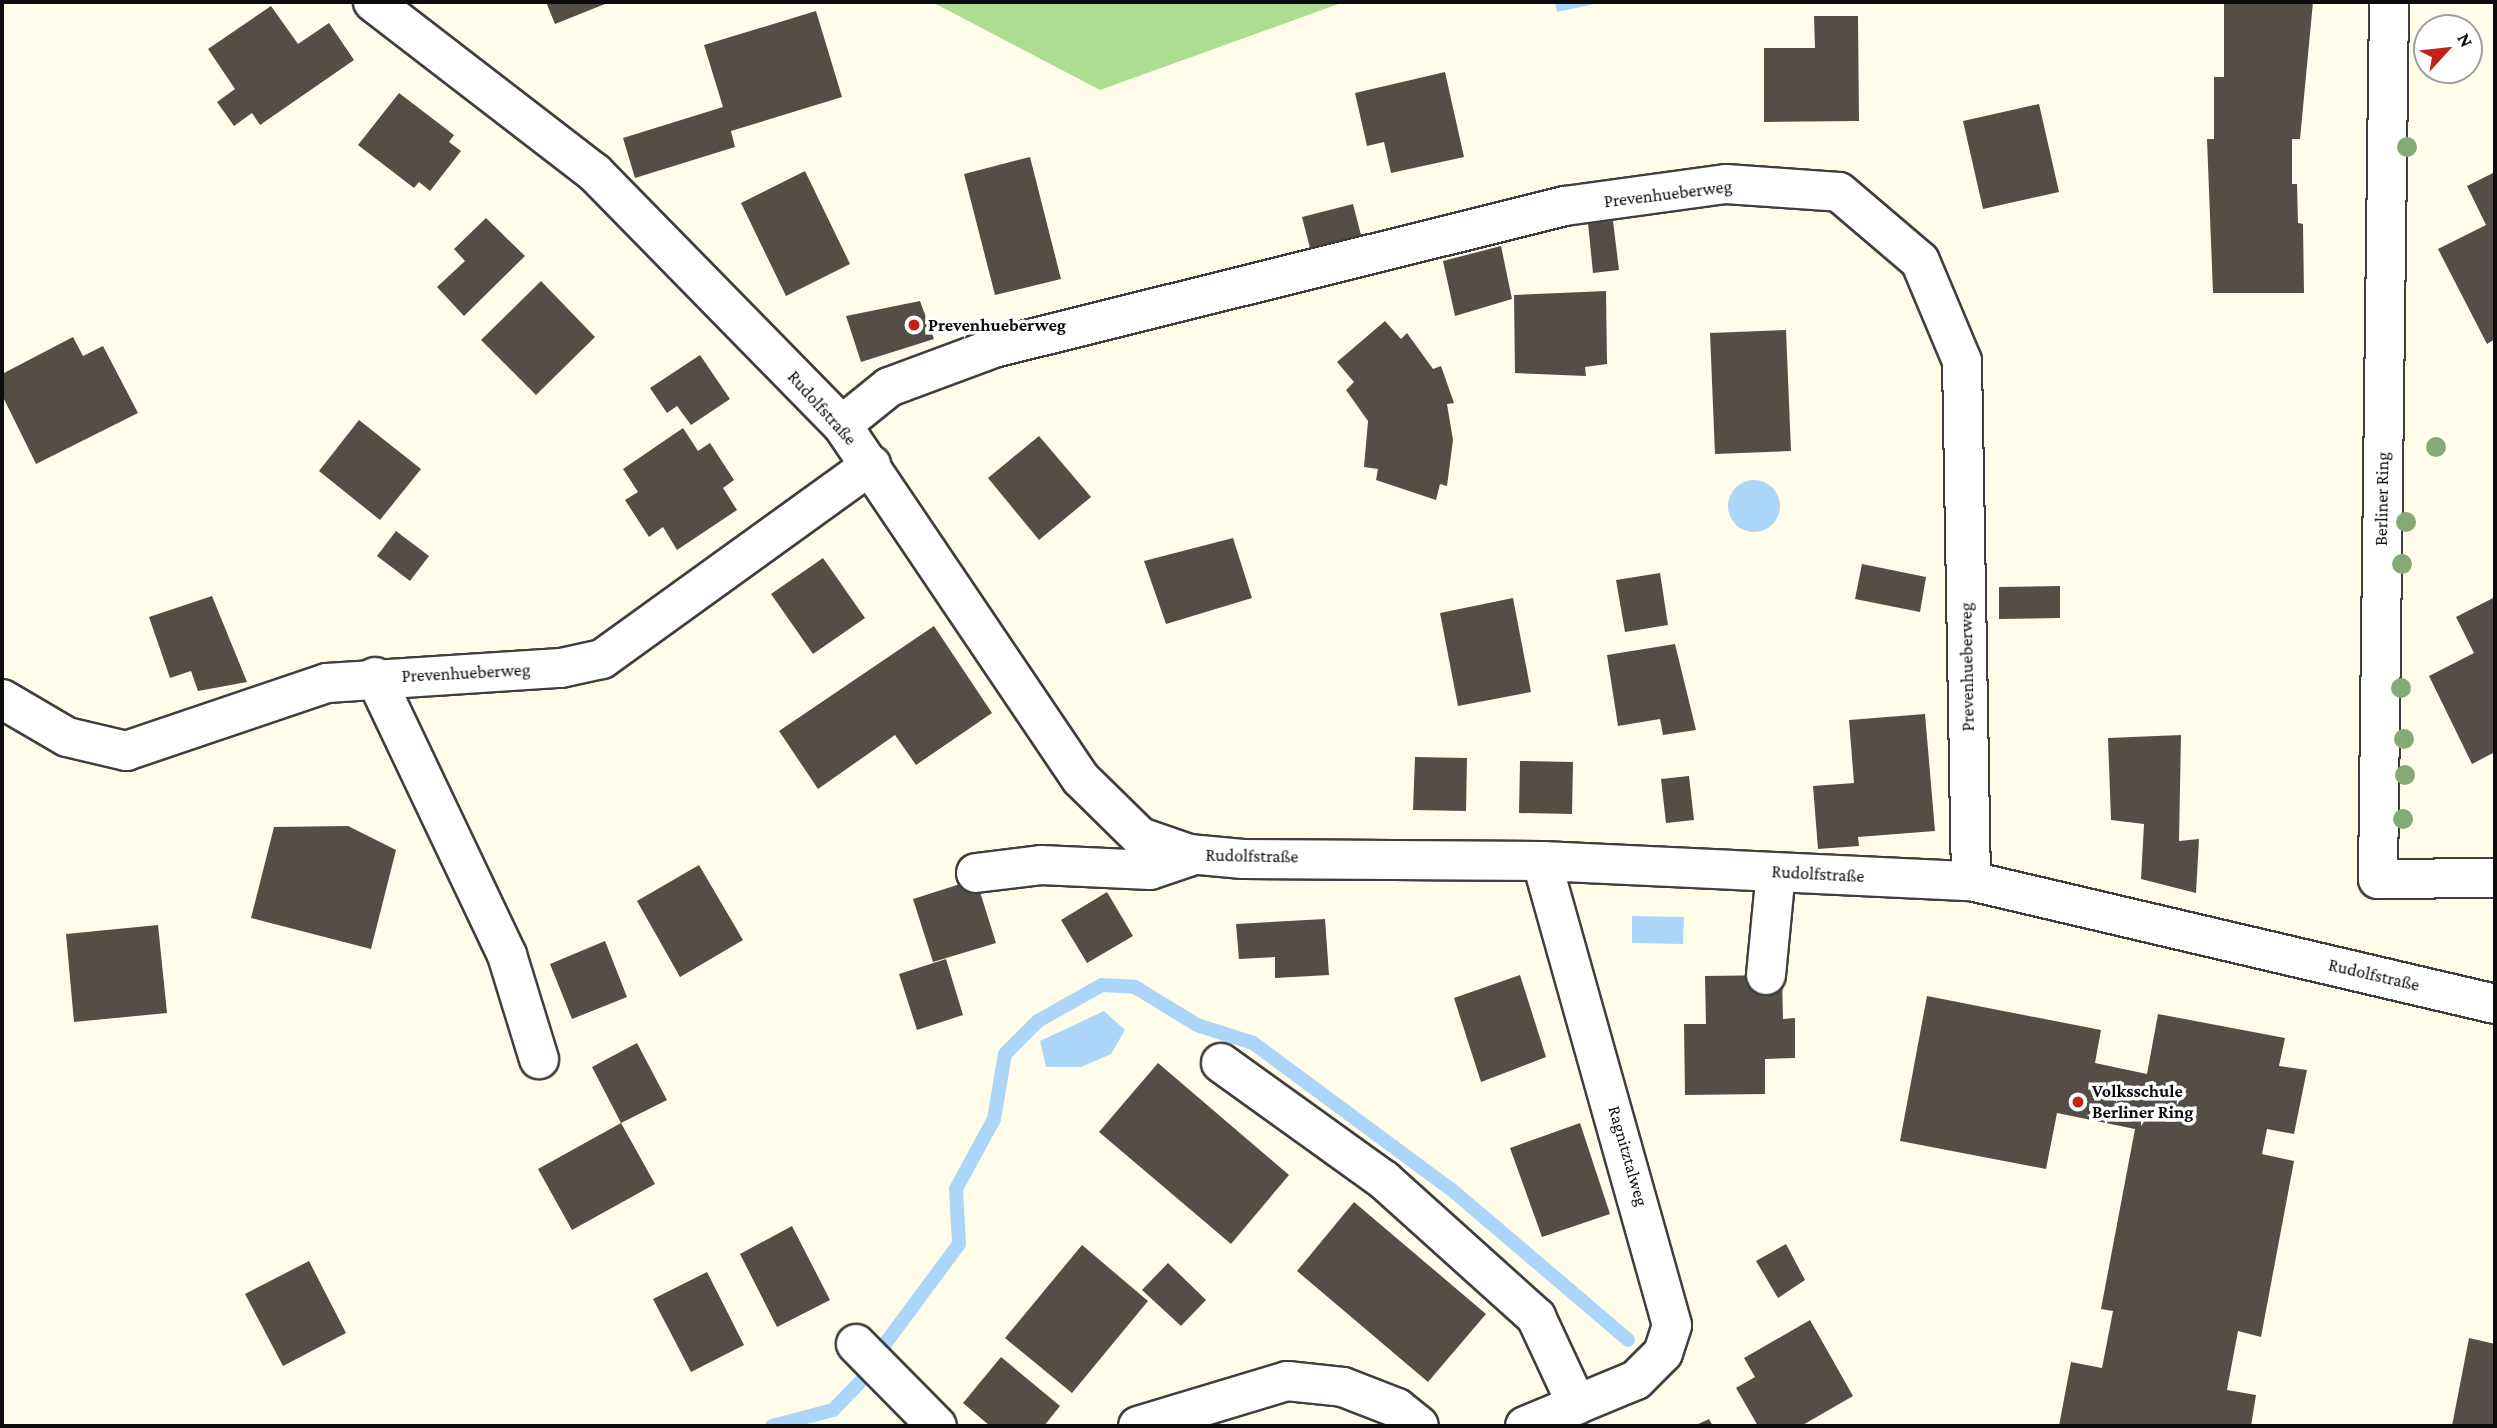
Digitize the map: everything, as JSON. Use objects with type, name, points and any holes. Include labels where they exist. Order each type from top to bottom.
[{"type":"street","name":"Rudolfstraße","points":[[373,2],[595,173],[842,425],[1081,779],[1139,837],[1194,855],[1542,861],[1971,881],[2495,1004]]},
{"type":"street","name":"Berliner Ring","points":[[2389,2],[2378,879],[2495,878]]},
{"type":"street","name":"Prevenhueberweg","points":[[842,425],[889,387],[994,348],[1565,206],[1726,184],[1839,192],[1920,261],[1962,361],[1971,881]]},
{"type":"street","name":"Prevenhueberweg","points":[[2,699],[67,737],[126,751],[327,683],[375,677],[561,668],[602,659],[871,465]]},
{"type":"street","name":"Prevenhueberweg","points":[[375,677],[508,955],[539,1059]]},
{"type":"street","points":[[976,873],[1041,866],[1150,870],[1194,855]]},
{"type":"street","name":"Ragnitztalweg","points":[[1525,1426],[1577,1405],[1652,1369],[1672,1325],[1542,861]]},
{"type":"street","points":[[1766,975],[1776,872]]},
{"type":"street","points":[[1222,1063],[1384,1180],[1536,1317],[1577,1405]]},
{"type":"street","points":[[856,1344],[937,1426]]},
{"type":"street","points":[[1138,1426],[1287,1381],[1343,1387],[1397,1408],[1419,1426]]},
{"type":"green space","points":[[932,2],[1344,2],[1100,90]]},
{"type":"water","points":[[1555,2],[1604,2],[1557,12]]},
{"type":"water","points":[[1754,480],[1773,487],[1780,506],[1773,525],[1754,532],[1735,525],[1728,506],[1735,487]]},
{"type":"water","points":[[1632,916],[1684,917],[1683,944],[1632,943]]},
{"type":"water","points":[[1104,1011],[1125,1030],[1111,1054],[1081,1067],[1046,1067],[1040,1041]]},
{"type":"building","points":[[546,2],[610,2],[555,24]]},
{"type":"building","points":[[2224,2],[2313,2],[2300,139],[2292,139],[2292,184],[2297,184],[2298,223],[2303,224],[2304,293],[2213,293],[2207,139],[2214,139],[2214,77],[2224,77]]},
{"type":"building","points":[[271,6],[298,44],[329,23],[354,60],[260,125],[252,113],[234,126],[217,102],[235,89],[208,49]]},
{"type":"building","points":[[816,11],[842,97],[731,131],[735,147],[635,178],[623,138],[723,107],[704,45]]},
{"type":"building","points":[[1814,16],[1858,16],[1859,121],[1764,122],[1764,48],[1815,48]]},
{"type":"building","points":[[1445,72],[1464,157],[1391,173],[1384,142],[1367,146],[1355,93]]},
{"type":"building","points":[[399,93],[454,135],[449,142],[461,151],[430,191],[419,182],[414,188],[358,145]]},
{"type":"building","points":[[2039,104],[2059,192],[1983,209],[1963,121]]},
{"type":"building","points":[[1030,157],[1061,279],[995,295],[964,174]]},
{"type":"building","points":[[805,171],[850,264],[786,296],[741,203]]},
{"type":"building","points":[[2495,172],[2495,339],[2487,344],[2438,249],[2486,225],[2467,186]]},
{"type":"building","points":[[1353,204],[1361,235],[1310,248],[1302,217]]},
{"type":"building","points":[[486,218],[525,256],[464,316],[437,287],[465,261],[454,249]]},
{"type":"building","points":[[1613,221],[1619,270],[1593,273],[1588,223]]},
{"type":"building","points":[[1501,246],[1512,299],[1455,316],[1443,261]]},
{"type":"building","points":[[541,281],[595,337],[536,395],[481,340]]},
{"type":"building","points":[[1606,291],[1607,364],[1585,367],[1586,376],[1515,373],[1514,295]]},
{"type":"building","points":[[920,301],[934,339],[861,362],[846,316]]},
{"type":"building","points":[[1385,321],[1401,339],[1407,333],[1433,369],[1441,366],[1454,403],[1447,404],[1453,440],[1447,486],[1440,484],[1436,500],[1376,480],[1378,469],[1364,467],[1368,421],[1346,390],[1354,382],[1337,362]]},
{"type":"building","points":[[1786,330],[1791,451],[1715,454],[1710,333]]},
{"type":"building","points":[[73,337],[83,356],[103,346],[138,413],[36,464],[2,395],[2,374]]},
{"type":"building","points":[[700,355],[730,399],[691,425],[677,406],[667,413],[650,388]]},
{"type":"building","points":[[359,420],[421,469],[380,520],[319,471]]},
{"type":"building","points":[[683,428],[698,451],[710,443],[734,480],[723,488],[737,510],[677,550],[663,527],[649,537],[625,500],[638,492],[623,469]]},
{"type":"building","points":[[1039,436],[1091,497],[1039,540],[988,478]]},
{"type":"building","points":[[396,531],[429,556],[410,581],[377,556]]},
{"type":"building","points":[[1233,538],[1252,598],[1166,624],[1144,561]]},
{"type":"building","points":[[823,558],[865,618],[813,654],[771,594]]},
{"type":"building","points":[[1862,564],[1926,577],[1920,612],[1855,599]]},
{"type":"building","points":[[1660,573],[1668,625],[1625,632],[1616,580]]},
{"type":"building","points":[[2060,586],[2060,618],[1999,619],[1999,587]]},
{"type":"building","points":[[212,596],[247,682],[198,691],[191,671],[170,678],[149,617]]},
{"type":"building","points":[[2495,597],[2495,752],[2472,764],[2429,676],[2474,653],[2456,617]]},
{"type":"building","points":[[1513,598],[1531,692],[1458,706],[1440,613]]},
{"type":"building","points":[[934,626],[992,713],[916,765],[895,735],[818,789],[779,731]]},
{"type":"building","points":[[1675,644],[1696,730],[1663,735],[1660,719],[1618,726],[1607,655]]},
{"type":"building","points":[[1925,714],[1935,831],[1858,837],[1859,846],[1818,849],[1813,786],[1854,783],[1849,720]]},
{"type":"building","points":[[2181,735],[2179,841],[2199,839],[2196,893],[2141,879],[2144,824],[2111,820],[2108,738]]},
{"type":"building","points":[[1415,757],[1467,758],[1466,811],[1413,810]]},
{"type":"building","points":[[1520,761],[1573,762],[1572,814],[1519,813]]},
{"type":"building","points":[[1689,776],[1694,820],[1666,823],[1661,779]]},
{"type":"building","points":[[348,826],[396,850],[371,949],[251,918],[274,827]]},
{"type":"building","points":[[699,865],[743,940],[680,977],[637,901]]},
{"type":"building","points":[[976,879],[996,943],[933,962],[913,899]]},
{"type":"building","points":[[1107,892],[1133,936],[1087,963],[1061,920]]},
{"type":"building","points":[[1325,919],[1329,975],[1275,978],[1275,957],[1239,959],[1236,924]]},
{"type":"building","points":[[158,925],[167,1013],[74,1022],[66,934]]},
{"type":"building","points":[[605,941],[627,997],[572,1019],[550,964]]},
{"type":"building","points":[[946,959],[963,1015],[917,1030],[899,974]]},
{"type":"building","points":[[1520,975],[1546,1057],[1481,1082],[1454,998]]},
{"type":"building","points":[[1782,975],[1783,1019],[1795,1018],[1795,1058],[1765,1059],[1765,1094],[1685,1095],[1684,1024],[1706,1024],[1705,976]]},
{"type":"building","points":[[1927,996],[2101,1030],[2095,1063],[2147,1074],[2158,1014],[2285,1038],[2279,1066],[2307,1070],[2294,1134],[2267,1129],[2262,1154],[2294,1161],[2261,1337],[2238,1331],[2227,1390],[2256,1395],[2251,1426],[2059,1426],[2071,1362],[2102,1368],[2113,1311],[2101,1309],[2135,1129],[2057,1113],[2046,1169],[1900,1141]]},
{"type":"building","points":[[637,1043],[667,1100],[621,1123],[592,1067]]},
{"type":"building","points":[[1158,1063],[1289,1175],[1231,1244],[1099,1132]]},
{"type":"building","points":[[621,1123],[655,1184],[572,1230],[538,1169]]},
{"type":"building","points":[[1580,1123],[1610,1214],[1542,1237],[1510,1148]]},
{"type":"building","points":[[1354,1202],[1486,1314],[1428,1382],[1297,1271]]},
{"type":"building","points":[[792,1226],[830,1300],[777,1327],[740,1254]]},
{"type":"building","points":[[1786,1244],[1805,1280],[1778,1298],[1756,1261]]},
{"type":"building","points":[[1082,1245],[1148,1301],[1072,1393],[1005,1338]]},
{"type":"building","points":[[309,1261],[346,1333],[283,1366],[245,1294]]},
{"type":"building","points":[[1168,1263],[1206,1300],[1181,1326],[1142,1290]]},
{"type":"building","points":[[707,1272],[744,1345],[691,1372],[653,1299]]},
{"type":"building","points":[[1810,1320],[1853,1396],[1801,1426],[1758,1426],[1736,1388],[1755,1377],[1744,1358]]},
{"type":"building","points":[[2469,1338],[2495,1344],[2495,1426],[2452,1426]]},
{"type":"building","points":[[1001,1357],[1060,1406],[1044,1426],[990,1426],[963,1403]]},
{"type":"building","points":[[1709,1419],[1713,1426],[1694,1426]]},
{"type":"waterway","points":[[882,1348],[959,1244],[956,1189],[994,1119],[1005,1054],[1038,1021],[1102,985],[1135,987],[1197,1025],[1253,1043],[1452,1190],[1628,1340]]},
{"type":"waterway","points":[[772,1426],[833,1410],[860,1382]]},
{"type":"place","name":"Prevenhueberweg","points":[[914,325]]},
{"type":"place","name":"Volksschule Berliner Ring","points":[[2078,1102]]}]
